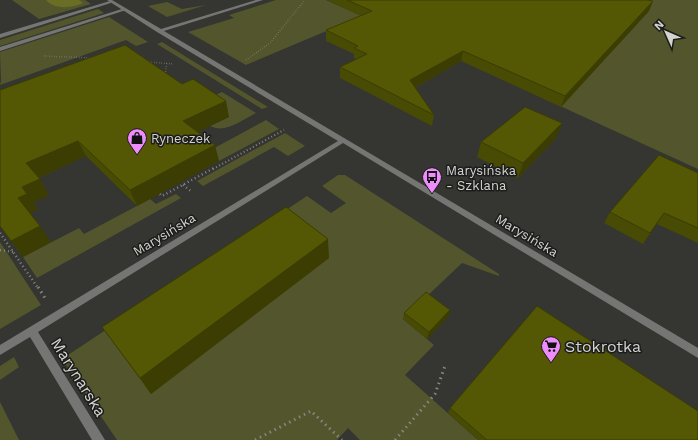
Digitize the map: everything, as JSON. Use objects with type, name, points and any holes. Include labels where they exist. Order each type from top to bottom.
[{"type":"street","points":[[159,31],[261,0]]},
{"type":"street","points":[[0,36],[110,1]]},
{"type":"street","name":"Marysińska","points":[[110,1],[698,353]]},
{"type":"street","points":[[0,49],[124,10]]},
{"type":"street","name":"Marysińska","points":[[0,350],[342,140]]},
{"type":"street","name":"Marynarska","points":[[31,330],[99,440]]},
{"type":"path","points":[[229,72],[270,43],[305,0]]},
{"type":"path","points":[[39,56],[94,58]]},
{"type":"path","points":[[163,78],[168,60]]},
{"type":"path","points":[[144,62],[179,65]]},
{"type":"path","points":[[160,194],[162,196],[285,129]]},
{"type":"path","points":[[200,171],[203,174]]},
{"type":"path","points":[[183,185],[192,192]]},
{"type":"path","points":[[0,232],[56,315]]},
{"type":"path","points":[[0,250],[13,252]]},
{"type":"path","points":[[395,440],[435,394],[445,366]]},
{"type":"path","points":[[255,440],[311,411],[338,438],[342,440]]},
{"type":"green space","points":[[12,0],[85,0],[91,4],[39,19]]},
{"type":"green space","points":[[46,0],[79,0],[83,3],[69,7],[59,7],[49,3]]},
{"type":"green space","points":[[276,0],[326,0],[362,16],[246,65],[188,32],[234,18],[229,15]]},
{"type":"green space","points":[[542,0],[698,0],[698,169],[560,106],[637,24]]},
{"type":"green space","points":[[167,2],[182,9],[206,5],[167,17],[148,6]]},
{"type":"green space","points":[[98,9],[104,13],[0,46],[0,40]]},
{"type":"green space","points":[[109,17],[148,42],[136,46],[126,40],[0,85],[0,52]]},
{"type":"green space","points":[[162,42],[268,107],[262,109],[157,44]]},
{"type":"green space","points":[[222,92],[256,113],[227,127],[216,128],[210,126],[229,117],[205,100]]},
{"type":"green space","points":[[266,120],[279,129],[219,161],[207,152]]},
{"type":"green space","points":[[285,133],[305,146],[288,156],[274,147],[203,186],[197,181]]},
{"type":"green space","points":[[338,175],[345,175],[499,274],[499,276],[462,263],[403,319],[434,345],[405,375],[478,440],[360,440],[348,428],[337,440],[117,440],[62,359],[307,196],[331,213],[346,203],[322,186]]},
{"type":"green space","points":[[176,194],[181,198],[37,278],[23,257],[79,228],[84,234],[150,199],[156,204]]},
{"type":"green space","points":[[0,242],[41,305],[0,329]]},
{"type":"green space","points":[[14,357],[19,367],[0,380],[0,366]]},
{"type":"green space","points":[[0,402],[19,440],[0,440]]},
{"type":"building","points":[[347,0],[653,1],[565,96],[463,51],[410,80],[434,115],[340,67],[367,54],[354,48],[358,46],[326,30],[372,11]]},
{"type":"building","points":[[125,45],[182,84],[193,79],[226,101],[183,121],[215,145],[130,190],[78,141],[26,163],[40,179],[22,187],[27,194],[18,198],[40,226],[11,241],[0,226],[0,90]]},
{"type":"building","points":[[525,107],[562,123],[523,163],[481,142]]},
{"type":"building","points":[[659,155],[698,173],[698,228],[664,213],[650,233],[610,212]]},
{"type":"building","points":[[286,207],[328,239],[140,378],[102,327]]},
{"type":"building","points":[[426,292],[450,310],[429,332],[404,313]]},
{"type":"building","name":"Stokrotka","points":[[537,306],[698,411],[698,440],[487,440],[450,408]]},
{"type":"place","name":"Ryneczek","points":[[137,155]]},
{"type":"place","name":"Marysińska - Szklana","points":[[432,194]]},
{"type":"place","name":"Stokrotka","points":[[551,363]]}]
